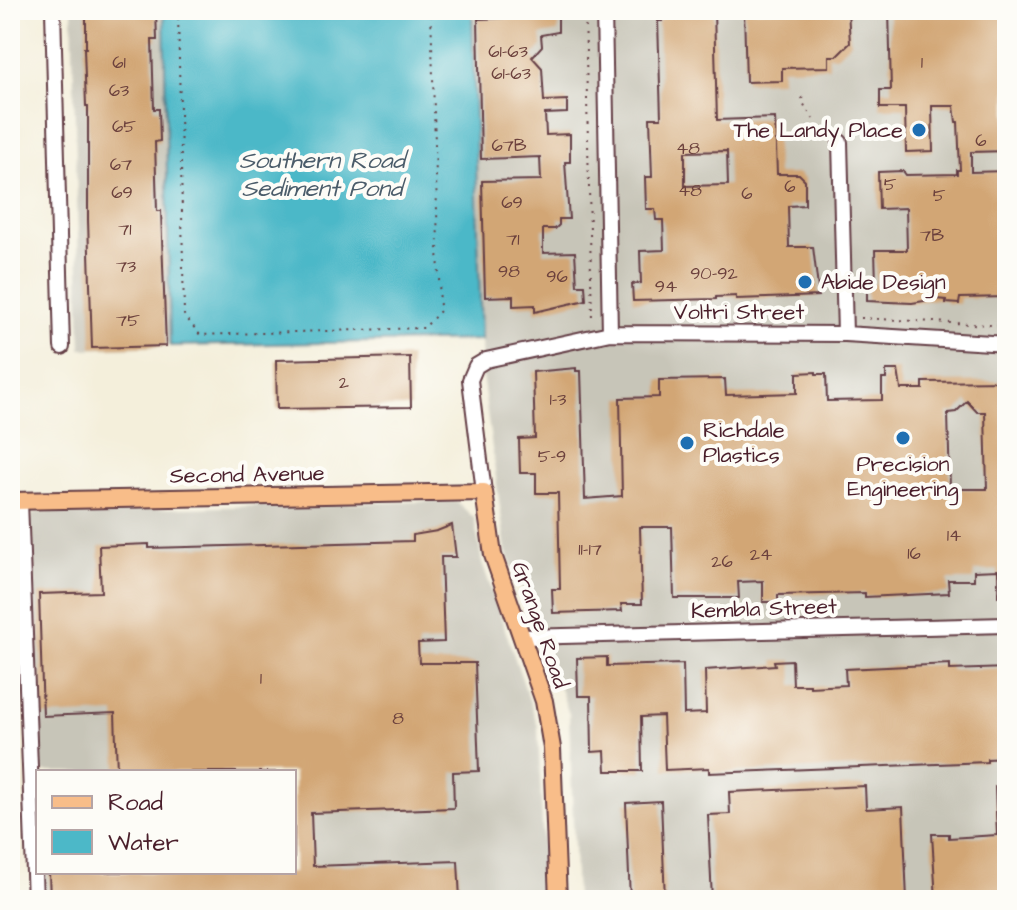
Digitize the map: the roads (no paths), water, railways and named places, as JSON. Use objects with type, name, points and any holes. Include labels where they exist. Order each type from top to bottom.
[{"type":"main road","name":"Second Avenue","points":[[15,501],[484,492]]},
{"type":"main road","name":"Grange Road","points":[[484,492],[493,555],[544,701],[552,748],[558,900]]},
{"type":"street","points":[[53,10],[62,347]]},
{"type":"street","points":[[604,10],[610,333]]},
{"type":"street","points":[[840,142],[845,334]]},
{"type":"street","name":"Voltri Street","points":[[476,366],[486,360],[610,333],[845,334],[1007,344]]},
{"type":"street","name":"Grange Road","points":[[476,366],[470,380],[484,492]]},
{"type":"street","points":[[15,501],[16,629],[35,900]]},
{"type":"street","name":"Kembla Street","points":[[523,637],[1007,625]]},
{"type":"water","name":"Southern Road Sediment Pond","points":[[164,10],[472,10],[481,340],[170,346]]},
{"type":"place","name":"The Landy Place","points":[[919,130]]},
{"type":"place","name":"Abide Design","points":[[805,282]]},
{"type":"place","name":"Precision Engineering","points":[[903,438]]},
{"type":"place","name":"Richdale Plastics","points":[[687,443]]}]
